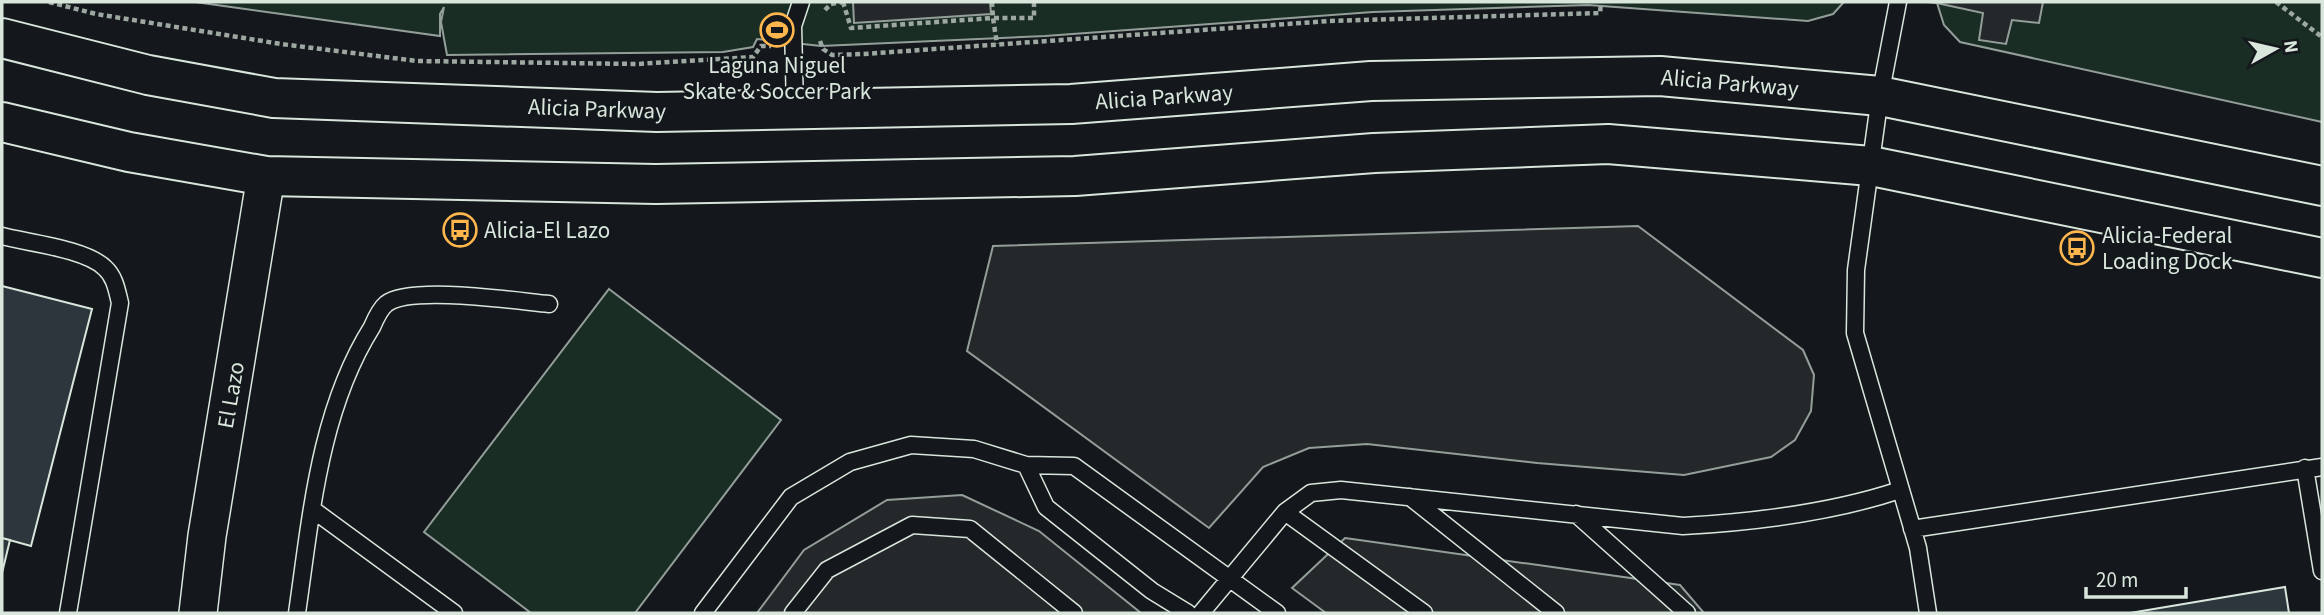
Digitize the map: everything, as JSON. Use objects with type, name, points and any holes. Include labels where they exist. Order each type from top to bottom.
[{"type":"main road","name":"Alicia Parkway","points":[[2,38],[148,75],[274,98],[657,112],[1071,104],[1371,81],[1660,76],[1880,96],[2322,186]]},
{"type":"main road","points":[[2,122],[129,152],[266,176],[656,184],[1074,176],[1374,153],[1608,144],[1871,166],[2322,258]]},
{"type":"street","name":"El Lazo","points":[[198,613],[207,536],[266,176]]},
{"type":"lane","points":[[795,109],[793,26],[802,2]]},
{"type":"lane","points":[[1898,2],[1880,96],[1856,270],[1855,333],[1912,529],[1928,613]]},
{"type":"lane","points":[[2,236],[89,257],[106,269],[114,282],[120,303],[68,613]]},
{"type":"lane","points":[[297,613],[312,509],[334,409],[361,343],[386,304],[409,296],[439,295],[549,304]]},
{"type":"lane","points":[[703,613],[791,497],[850,462],[911,445],[974,449],[1026,465],[1074,466],[1277,613]]},
{"type":"lane","points":[[1026,465],[1046,508],[1152,591],[1188,613]]},
{"type":"lane","points":[[1912,529],[2322,467]]},
{"type":"lane","points":[[2305,468],[2322,571]]},
{"type":"lane","points":[[1201,613],[1285,512],[1311,493],[1341,489],[1683,526],[1727,524],[1864,502],[1900,491]]},
{"type":"lane","points":[[1410,497],[1556,613]]},
{"type":"lane","points":[[312,509],[454,613]]},
{"type":"lane","points":[[1285,512],[1424,613]]},
{"type":"lane","points":[[1576,514],[1687,613]]},
{"type":"lane","points":[[793,613],[827,570],[912,524],[970,529],[1074,613]]},
{"type":"path","points":[[49,2],[96,14],[281,44],[416,61],[690,63],[753,57],[761,46],[793,45]]},
{"type":"path","points":[[821,14],[831,4],[843,2],[851,28],[1034,18],[1034,2]]},
{"type":"path","points":[[992,2],[997,44]]},
{"type":"path","points":[[817,30],[823,49],[832,55],[1401,17],[1600,13],[1601,2]]},
{"type":"path","points":[[2276,2],[2322,37]]},
{"type":"green space","name":"Laguna Niguel Skate & Soccer Park","points":[[195,2],[1844,2],[1833,14],[1808,21],[1588,5],[1373,12],[1045,36],[821,46],[757,39],[753,47],[723,52],[447,55],[441,22],[444,7],[440,14],[440,36]]},
{"type":"green space","points":[[1927,2],[2322,2],[2322,122],[1960,42],[1944,25],[1937,3]]},
{"type":"green space","points":[[609,289],[781,420],[635,613],[531,613],[424,532]]},
{"type":"shaded area","points":[[853,2],[990,2],[991,14],[854,23]]},
{"type":"shaded area","points":[[1932,2],[2043,2],[2039,23],[2012,20],[2006,44],[1979,40],[1983,13]]},
{"type":"shaded area","points":[[1638,226],[1803,350],[1814,375],[1811,411],[1795,440],[1771,457],[1684,475],[1537,463],[1367,444],[1309,448],[1263,467],[1209,528],[967,351],[993,246]]},
{"type":"shaded area","points":[[962,495],[1039,531],[1141,613],[757,613],[804,550],[887,500]]},
{"type":"shaded area","points":[[1345,538],[1680,585],[1704,613],[1326,613],[1292,588]]},
{"type":"building","points":[[2,286],[92,309],[31,546],[2,538]]},
{"type":"building","points":[[2,538],[10,540],[2,573]]},
{"type":"building","points":[[2285,587],[2289,613],[2130,613]]},
{"type":"place","name":"Laguna Niguel Skate & Soccer Park","points":[[777,30]]},
{"type":"place","name":"Alicia-El Lazo","points":[[460,230]]},
{"type":"place","name":"Alicia-Federal Loading Dock","points":[[2077,248]]}]
